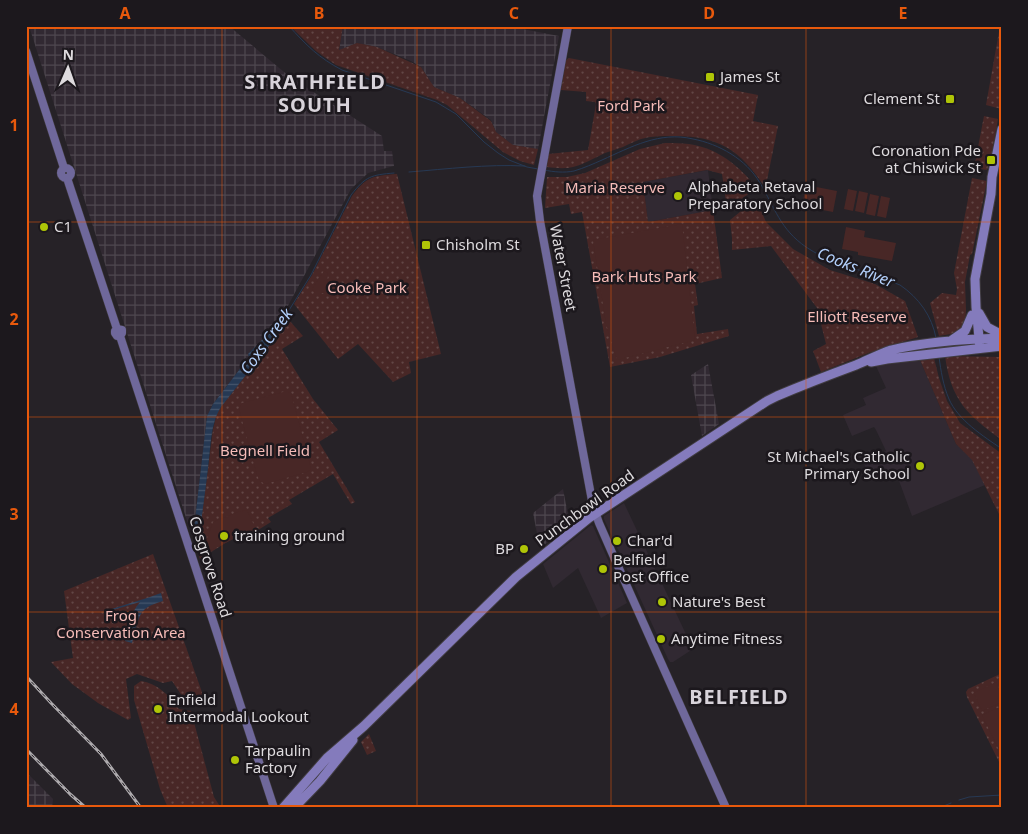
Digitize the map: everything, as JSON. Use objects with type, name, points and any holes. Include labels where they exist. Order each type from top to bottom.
[{"type":"main road","name":"Water Street","points":[[568,26],[537,196],[593,506],[726,808]]},
{"type":"main road","name":"Cosgrove Road","points":[[26,50],[64,168],[68,168],[71,171],[70,176],[67,178],[274,808]]},
{"type":"main road","points":[[975,343],[976,270],[1002,129]]},
{"type":"main road","points":[[974,311],[988,327],[1002,336]]},
{"type":"main road","points":[[945,342],[966,330],[974,311]]},
{"type":"main road","points":[[975,343],[1002,336]]},
{"type":"main road","name":"Punchbowl Road","points":[[283,808],[327,758],[364,726],[516,577],[595,514],[772,398],[890,351],[945,342],[975,343]]},
{"type":"main road","points":[[975,343],[1002,346]]},
{"type":"main road","name":"Punchbowl Road","points":[[858,364],[945,352],[975,343]]},
{"type":"main road","name":"Punchbowl Road","points":[[294,808],[320,781],[364,726]]},
{"type":"main road","points":[[268,808],[270,796]]},
{"type":"shaded area","points":[[29,26],[229,26],[290,77],[382,136],[384,151],[392,151],[394,166],[368,173],[351,189],[284,313],[248,354],[249,357],[213,404],[207,416],[195,520],[188,524]]},
{"type":"shaded area","points":[[343,26],[507,26],[559,36],[538,149],[513,145],[496,132],[491,120],[460,98],[434,87],[421,67],[411,61],[377,47],[357,43],[339,51]]},
{"type":"shaded area","name":"Alphabeta Retaval Preparatory School","points":[[708,170],[713,210],[648,222],[643,182]]},
{"type":"shaded area","points":[[920,360],[956,444],[972,459],[985,485],[912,516],[895,470],[870,480],[863,461],[886,451],[874,427],[852,436],[843,415],[866,405],[863,398],[886,388],[876,366]]},
{"type":"shaded area","points":[[708,364],[719,424],[702,436],[691,375]]},
{"type":"shaded area","points":[[563,489],[570,525],[540,548],[533,513]]},
{"type":"shaded area","points":[[624,503],[693,649],[673,662],[670,662],[668,659],[604,519],[604,516]]},
{"type":"shaded area","points":[[591,525],[627,603],[601,618],[578,568],[553,588],[543,564]]},
{"type":"shaded area","points":[[26,772],[53,799],[52,808],[26,808]]},
{"type":"green space","points":[[290,26],[343,26],[339,50],[357,43],[377,47],[421,67],[434,87],[460,98],[491,121],[496,132],[513,145],[538,149],[534,165],[520,161],[503,152],[447,105],[336,65],[316,51]]},
{"type":"green space","points":[[1000,26],[1002,26],[1001,109],[986,105]]},
{"type":"green space","name":"Ford Park","points":[[569,58],[758,95],[753,121],[778,126],[766,185],[764,186],[746,162],[725,147],[701,138],[687,136],[645,138],[577,166],[570,168],[547,167],[548,154],[588,150],[596,104],[595,102],[586,101],[586,92],[561,90],[566,60]]},
{"type":"green space","points":[[984,116],[998,119],[987,170],[974,168]]},
{"type":"green space","name":"Bark Huts Park","points":[[665,143],[689,144],[709,149],[735,165],[757,188],[727,209],[722,174],[707,170],[643,182],[648,222],[713,210],[722,278],[695,284],[698,305],[694,306],[697,334],[728,329],[729,336],[660,357],[610,367],[582,212],[571,214],[569,204],[545,208],[547,177],[567,177],[585,173],[640,149]]},
{"type":"green space","name":"Cooke Park","points":[[397,174],[441,354],[409,362],[411,373],[393,382],[358,344],[338,359],[294,304],[312,275],[352,196],[362,184],[371,178]]},
{"type":"green space","points":[[972,178],[987,181],[965,282],[965,324],[957,333],[939,336],[930,303],[942,293],[956,295],[957,289],[954,273]]},
{"type":"green space","points":[[806,185],[837,191],[833,212],[802,206]]},
{"type":"green space","points":[[848,189],[857,191],[853,211],[844,209]]},
{"type":"green space","points":[[859,191],[868,193],[864,213],[855,211]]},
{"type":"green space","points":[[870,194],[879,196],[875,216],[866,214]]},
{"type":"green space","points":[[881,196],[890,198],[886,218],[877,216]]},
{"type":"green space","name":"Elliott Reserve","points":[[756,199],[766,222],[793,249],[830,270],[875,284],[905,301],[918,337],[871,352],[821,372],[813,351],[826,344],[817,308],[771,246],[732,250],[730,220]]},
{"type":"green space","name":"Bark Huts Park","points":[[682,224],[695,340],[617,360],[606,324],[593,240]]},
{"type":"green space","points":[[846,227],[865,231],[864,237],[896,243],[892,261],[858,255],[858,252],[842,249]]},
{"type":"green space","points":[[324,271],[328,273],[326,293],[315,293],[312,289]]},
{"type":"green space","name":"Begnell Field","points":[[289,320],[303,336],[282,349],[313,399],[338,430],[319,442],[355,502],[351,504],[333,474],[289,500],[292,504],[268,518],[271,522],[250,535],[246,530],[200,559],[197,550],[213,429],[217,413]]},
{"type":"green space","points":[[945,356],[1002,357],[1002,440],[979,423],[956,395]]},
{"type":"green space","points":[[934,358],[947,401],[960,423],[1002,454],[1002,520],[972,460],[956,444],[920,360]]},
{"type":"green space","points":[[283,392],[291,393],[311,468],[307,472],[265,484],[260,481],[257,475],[239,409],[242,403]]},
{"type":"green space","name":"training ground","points":[[247,510],[253,523],[253,529],[206,553],[205,544],[213,522]]},
{"type":"green space","name":"Frog Conservation Area","points":[[153,554],[203,695],[184,699],[172,681],[163,683],[137,674],[126,679],[131,718],[128,720],[98,703],[72,684],[51,662],[73,658],[64,591]]},
{"type":"green space","points":[[1002,673],[1002,768],[966,692],[968,689]]},
{"type":"green space","points":[[141,681],[152,684],[163,691],[179,709],[191,711],[214,797],[221,808],[168,808],[160,789],[134,700],[134,686]]},
{"type":"green space","points":[[996,682],[1002,694],[1002,702],[982,711],[974,693]]},
{"type":"green space","points":[[1002,706],[1002,756],[982,715]]},
{"type":"green space","points":[[369,734],[376,751],[367,755],[361,742]]},
{"type":"water","points":[[284,313],[289,320],[217,414],[212,436],[197,550],[193,537],[207,416],[213,404],[249,357],[248,354]]},
{"type":"water","points":[[161,593],[163,601],[154,604],[142,612],[132,643],[125,641],[128,625],[140,602],[105,611]]},
{"type":"waterway","name":"Cooks River","points":[[289,26],[313,51],[326,61],[342,70],[436,102],[456,114],[498,153],[509,160],[538,169]]},
{"type":"waterway","name":"Cooks River","points":[[544,170],[574,171],[646,142],[669,137],[703,141],[722,149],[740,160],[754,174],[779,218],[797,240],[814,252],[827,258],[900,285],[924,308],[936,338]]},
{"type":"waterway","name":"Coxs Creek","points":[[409,172],[482,166],[525,166]]},
{"type":"waterway","name":"Coxs Creek","points":[[286,315],[311,275],[351,195],[365,180],[374,176],[394,173]]},
{"type":"waterway","name":"Cooks River","points":[[939,357],[945,388],[953,407],[965,421],[1002,449]]},
{"type":"waterway","points":[[959,800],[969,797],[1002,795]]},
{"type":"waterway","points":[[939,808],[951,803]]},
{"type":"railway","points":[[26,676],[101,754],[141,808]]},
{"type":"railway","points":[[26,749],[86,808]]},
{"type":"place","name":"James St","points":[[710,77]]},
{"type":"place","name":"Clement St","points":[[950,99]]},
{"type":"place","name":"Coronation Pde at Chiswick St","points":[[991,160]]},
{"type":"place","name":"Alphabeta Retaval Preparatory School","points":[[678,196]]},
{"type":"place","name":"C1","points":[[44,227]]},
{"type":"place","name":"Chisholm St","points":[[426,245]]},
{"type":"place","name":"St Michael's Catholic Primary School","points":[[920,466]]},
{"type":"place","name":"training ground","points":[[224,536]]},
{"type":"place","name":"Char'd","points":[[617,541]]},
{"type":"place","name":"BP","points":[[524,549]]},
{"type":"place","name":"Belfield Post Office","points":[[603,569]]},
{"type":"place","name":"Nature's Best","points":[[662,602]]},
{"type":"place","name":"Anytime Fitness","points":[[661,639]]},
{"type":"place","name":"Enfield Intermodal Lookout","points":[[158,709]]},
{"type":"place","name":"Tarpaulin Factory","points":[[235,760]]},
{"type":"district","name":"STRATHFIELD SOUTH","points":[[315,94]]},
{"type":"district","name":"BELFIELD","points":[[739,697]]},
{"type":"park label","name":"Maria Reserve","points":[[615,188]]}]
